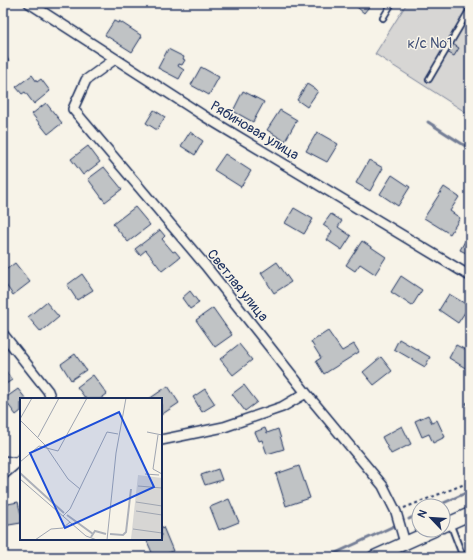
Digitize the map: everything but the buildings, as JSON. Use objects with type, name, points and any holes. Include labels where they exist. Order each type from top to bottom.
[{"type":"main road","points":[[451,523],[470,514]]},
{"type":"main road","points":[[374,557],[416,538]]},
{"type":"street","name":"Рябиновая улица","points":[[29,3],[204,116],[470,276]]},
{"type":"street","name":"Светлая улица","points":[[116,59],[86,80],[73,109],[205,265],[306,393],[383,486],[396,512],[405,543]]},
{"type":"street","points":[[3,334],[48,391],[51,398]]},
{"type":"street","points":[[162,440],[224,427],[282,407],[306,393]]},
{"type":"street","points":[[3,461],[19,461]]},
{"type":"street","points":[[3,474],[19,461]]},
{"type":"lane","points":[[382,18],[392,3]]},
{"type":"lane","points":[[429,79],[470,9]]},
{"type":"lane","points":[[451,533],[463,557]]},
{"type":"path","points":[[396,512],[470,482]]},
{"type":"green space","name":"к/с №1","points":[[407,3],[470,3],[470,115],[375,54]]},
{"type":"waterway","points":[[428,122],[470,149]]},
{"type":"waterway","points":[[451,500],[470,491]]},
{"type":"waterway","points":[[327,557],[394,526]]}]
